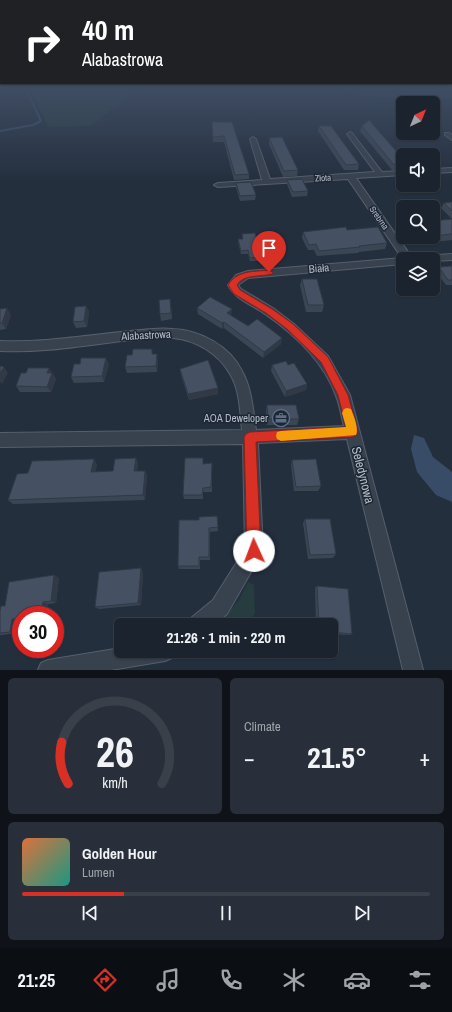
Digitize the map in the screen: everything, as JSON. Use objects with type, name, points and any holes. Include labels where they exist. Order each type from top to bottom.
[{"type":"street","points":[[350,134],[380,174]]},
{"type":"street","points":[[253,139],[268,182]]},
{"type":"street","points":[[440,171],[452,170]]},
{"type":"street","name":"Złota","points":[[218,185],[396,173]]},
{"type":"street","name":"Srebrna","points":[[350,176],[403,252]]},
{"type":"street","points":[[440,258],[452,257]]},
{"type":"street","name":"Biała","points":[[236,279],[255,274],[396,262]]},
{"type":"street","name":"Seledynowa","points":[[236,279],[232,285],[237,292],[269,311],[290,327],[324,360],[343,395],[413,670]]},
{"type":"street","name":"Alabastrowa","points":[[0,346],[23,346],[173,333],[191,337],[208,344],[225,356],[237,373],[244,394],[250,437],[254,551],[220,607],[207,618]]},
{"type":"street","points":[[0,440],[250,437],[352,432]]},
{"type":"street","points":[[48,670],[122,658]]},
{"type":"green space","points":[[44,118],[101,118],[91,126],[48,127]]},
{"type":"green space","points":[[248,582],[254,585],[255,612],[252,618],[224,618],[239,600]]},
{"type":"water","points":[[414,435],[424,438],[433,457],[452,472],[452,502],[436,495],[417,472],[411,449]]},
{"type":"building","points":[[369,120],[396,151],[396,165],[394,165],[362,126]]},
{"type":"building","points":[[212,122],[232,122],[249,174],[235,175],[224,136],[213,137]]},
{"type":"building","points":[[319,126],[331,126],[359,164],[346,165]]},
{"type":"building","points":[[282,137],[298,170],[284,171],[269,138]]},
{"type":"building","points":[[302,179],[308,191],[293,192],[287,180]]},
{"type":"building","points":[[251,182],[256,195],[240,196],[236,183]]},
{"type":"building","points":[[452,202],[452,211],[444,203]]},
{"type":"building","points":[[452,219],[452,234],[440,235],[440,220]]},
{"type":"building","points":[[346,227],[347,230],[378,227],[387,243],[319,251],[316,244],[309,245],[303,232]]},
{"type":"building","points":[[255,233],[262,257],[250,258],[248,250],[241,251],[238,239],[243,239],[242,234]]},
{"type":"building","points":[[452,266],[452,280],[448,280],[440,267]]},
{"type":"building","points":[[302,279],[317,279],[324,305],[308,305]]},
{"type":"building","points":[[210,297],[232,309],[227,313],[248,326],[257,319],[282,338],[264,352],[224,322],[222,323],[197,308]]},
{"type":"building","points":[[170,299],[171,313],[160,314],[159,300]]},
{"type":"building","points":[[86,306],[84,321],[73,322],[75,307]]},
{"type":"building","points":[[7,308],[2,323],[0,323],[0,309]]},
{"type":"building","points":[[133,349],[152,349],[152,354],[157,354],[156,366],[125,367],[127,355],[132,355]]},
{"type":"building","points":[[81,358],[106,358],[102,376],[71,377],[74,364],[80,364]]},
{"type":"building","points":[[208,360],[218,388],[188,394],[180,369]]},
{"type":"building","points":[[286,361],[288,365],[294,363],[307,384],[286,391],[272,365]]},
{"type":"building","points":[[0,366],[4,367],[0,373]]},
{"type":"building","points":[[28,368],[49,368],[47,373],[52,373],[47,387],[16,386],[21,373],[26,373]]},
{"type":"building","points":[[267,405],[296,405],[299,419],[268,419]]},
{"type":"building","points":[[136,458],[134,471],[145,471],[143,495],[8,500],[17,474],[28,473],[32,461],[94,459],[91,472],[113,471],[115,459]]},
{"type":"building","points":[[185,458],[203,458],[203,464],[212,463],[211,487],[203,488],[202,495],[183,495]]},
{"type":"building","points":[[316,459],[321,486],[296,487],[292,460]]},
{"type":"building","points":[[217,516],[218,527],[209,528],[209,557],[199,557],[199,566],[178,566],[179,520],[199,520],[199,517]]},
{"type":"building","points":[[305,519],[330,519],[336,554],[310,555]]},
{"type":"building","points":[[141,568],[138,603],[95,607],[99,572]]},
{"type":"building","points":[[54,575],[51,601],[43,602],[42,606],[12,606],[10,632],[0,633],[0,611],[1,606],[5,606],[9,582]]},
{"type":"building","points":[[317,586],[348,589],[352,634],[338,633],[338,618],[319,618]]},
{"type":"waterway","points":[[0,131],[33,125],[41,121],[40,118]]},
{"type":"slow traffic","points":[[281,436],[352,432],[347,413]]},
{"type":"place","name":"AOA Deweloper","points":[[281,418]]},
{"type":"route","points":[[254,551],[250,437],[352,432],[343,395],[324,360],[290,327],[269,311],[237,292],[232,285],[236,279],[243,276],[269,272]]}]
